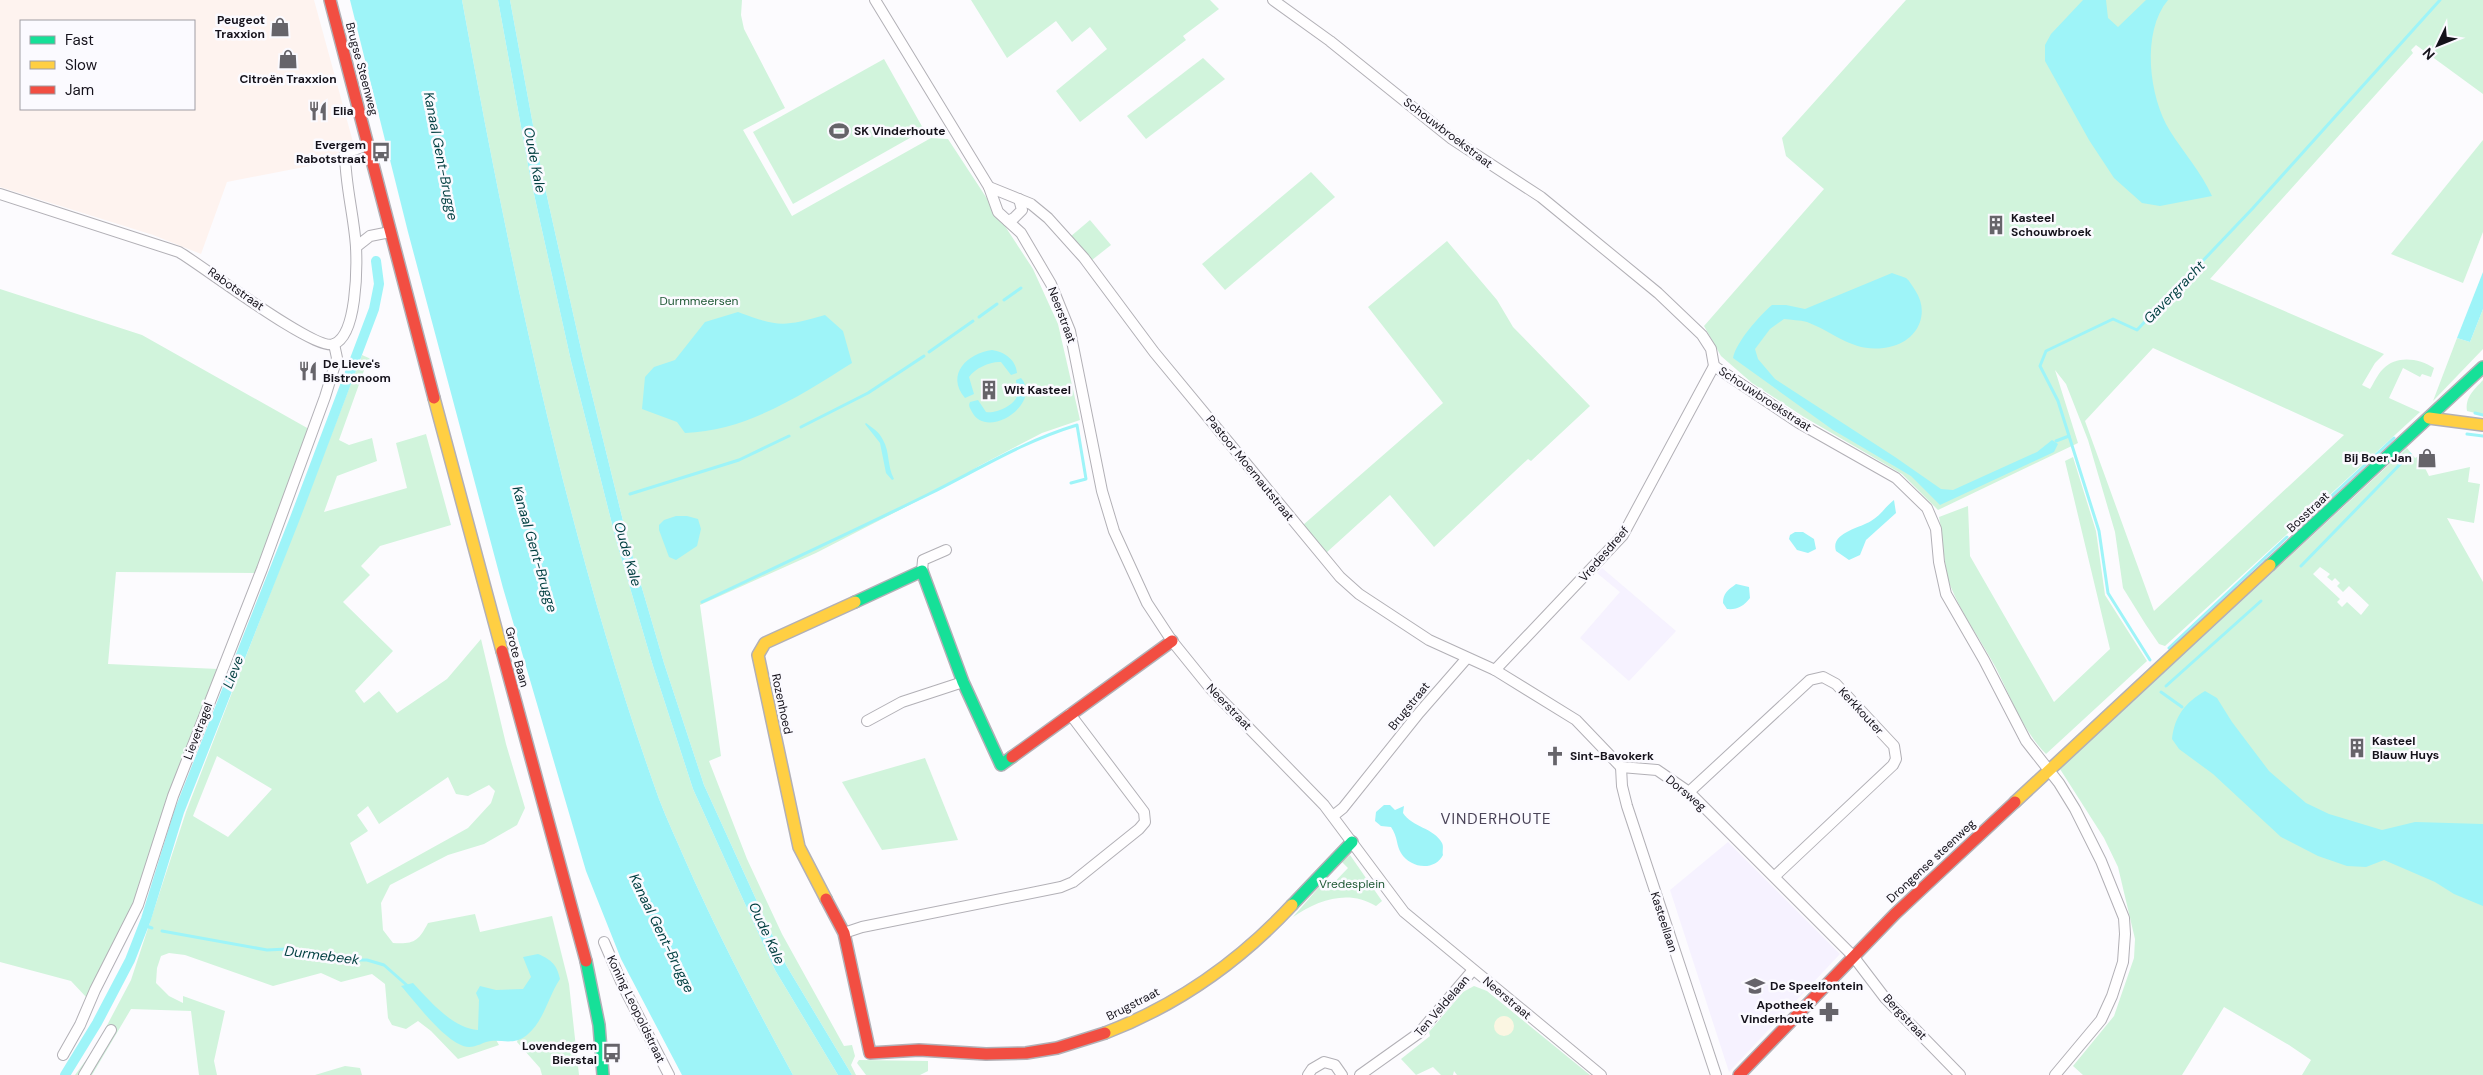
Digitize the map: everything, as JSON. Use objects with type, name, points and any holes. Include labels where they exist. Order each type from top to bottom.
[{"type":"street","name":"Brugse Steenweg","points":[[330,0],[394,248]]},
{"type":"street","name":"Neerstraat","points":[[875,0],[990,187],[991,194],[997,203],[998,212],[1016,215]]},
{"type":"street","name":"Schouwbroekstraat","points":[[1273,0],[1330,41],[1452,139],[1541,197],[1658,293],[1702,335],[1711,349],[1714,366],[1799,423],[1896,478],[1927,508],[1936,529],[1940,571],[1946,594],[1984,660],[2026,741],[2075,809],[2101,861],[2119,903],[2125,934],[2123,962],[2106,1010],[2094,1030],[2055,1075]]},
{"type":"street","points":[[334,344],[344,336],[353,308],[356,247],[345,153],[368,145]]},
{"type":"street","points":[[990,187],[1019,199]]},
{"type":"street","name":"Rabotstraat","points":[[0,194],[179,252],[202,265],[243,296],[315,342],[324,345],[334,344]]},
{"type":"street","points":[[997,203],[999,197],[1005,194]]},
{"type":"street","name":"Neerstraat","points":[[1019,199],[1016,215],[1021,233],[1051,284],[1070,332],[1102,491],[1114,531],[1147,602],[1172,641],[1210,688],[1333,816],[1404,912],[1601,1075]]},
{"type":"street","name":"Pastoor Moernautstraat","points":[[1019,199],[1031,204],[1048,218],[1084,258],[1142,338],[1340,577],[1360,594],[1429,640],[1495,670]]},
{"type":"street","name":"Pastoor Moernautstraat","points":[[1016,215],[1030,210],[1048,218]]},
{"type":"street","points":[[356,247],[370,236],[390,232]]},
{"type":"street","name":"Grote Baan","points":[[394,248],[586,962],[599,1025],[603,1075]]},
{"type":"street","name":"Lievetragel","points":[[63,1055],[80,1025],[95,990],[138,905],[173,796],[262,569],[325,397],[337,358],[334,344]]},
{"type":"street","name":"Vredesdreef","points":[[1495,670],[1623,535],[1714,366]]},
{"type":"street","name":"Bosstraat","points":[[2151,677],[2483,367]]},
{"type":"street","points":[[2429,418],[2483,425]]},
{"type":"street","name":"Rozenhoed","points":[[870,1052],[844,933],[800,847],[758,655],[765,643],[922,571],[923,560],[946,550]]},
{"type":"street","points":[[922,571],[963,682],[1001,764],[1172,641]]},
{"type":"street","name":"Brugstraat","points":[[1333,816],[1343,808],[1419,713],[1467,658]]},
{"type":"street","points":[[1495,670],[1576,720],[1621,767]]},
{"type":"street","name":"Kerkkouter","points":[[1689,792],[1810,680],[1816,677],[1823,677],[1836,684],[1894,746],[1896,759],[1893,765],[1775,876]]},
{"type":"street","name":"Drongense steenweg","points":[[1739,1075],[1895,914],[2048,770],[2151,677]]},
{"type":"street","points":[[867,721],[902,702],[963,682]]},
{"type":"street","points":[[844,933],[862,927],[1073,882],[1139,830],[1145,822],[1141,807],[1070,714]]},
{"type":"street","name":"Dorsweg","points":[[1621,767],[1658,770],[1689,792],[1853,956]]},
{"type":"street","name":"Kasteellaan","points":[[1621,767],[1622,786],[1627,806],[1716,1075]]},
{"type":"street","name":"Brugstraat","points":[[870,1052],[918,1050],[997,1054],[1028,1052],[1079,1043],[1102,1035],[1146,1014],[1244,953],[1260,939],[1352,842]]},
{"type":"street","name":"Koning Leopoldstraat","points":[[604,942],[623,986],[669,1075]]},
{"type":"street","name":"Bergstraat","points":[[1853,956],[1886,998],[1960,1075]]},
{"type":"street","name":"Ten Veldelaan","points":[[1360,1075],[1419,1033],[1473,970]]},
{"type":"street","points":[[84,1075],[111,1030]]},
{"type":"street","points":[[1308,1075],[1312,1069],[1324,1062],[1335,1065],[1342,1075]]},
{"type":"shaded area","points":[[0,0],[314,0],[356,153],[335,161],[227,182],[201,254],[153,235],[0,187]]},
{"type":"shaded area","points":[[1602,568],[1676,631],[1629,681],[1580,638],[1620,592],[1597,573]]},
{"type":"shaded area","name":"De Speelfontein","points":[[1728,842],[1840,954],[1729,1072],[1670,890]]},
{"type":"green space","points":[[462,0],[498,0],[530,176],[571,361],[616,540],[653,666],[693,789],[775,970],[838,1075],[793,1075],[711,916],[659,799],[626,702],[596,603],[544,404],[501,202]]},
{"type":"green space","name":"Durmmeersen","points":[[510,0],[742,0],[741,15],[744,29],[785,108],[743,130],[792,216],[931,138],[948,139],[1033,269],[1058,324],[1080,420],[1042,433],[979,466],[954,482],[816,553],[700,605],[721,756],[709,761],[747,859],[782,934],[844,1046],[852,1045],[855,1056],[851,1065],[856,1075],[852,1075],[786,965],[704,785],[664,663],[627,537],[583,358],[542,174]]},
{"type":"green space","points":[[971,0],[1210,0],[1219,9],[1183,36],[1186,40],[1080,122],[1056,91],[1107,49],[1090,27],[1072,42],[1056,21],[1007,58]]},
{"type":"green space","points":[[1906,0],[2483,0],[2483,94],[2416,45],[2411,50],[2413,53],[2210,279],[2384,354],[2375,363],[2362,385],[2370,389],[2381,371],[2394,362],[2415,360],[2434,368],[2431,377],[2422,374],[2420,377],[2403,368],[2389,398],[2420,412],[2165,646],[2159,644],[2123,588],[2115,532],[2088,440],[2066,384],[2055,370],[2078,443],[1938,510],[1902,474],[1804,417],[1752,383],[1721,356],[1704,326],[1824,189],[1786,156],[1782,138]],"holes":[[[2153,348],[2344,435],[2154,611],[2085,421]]]},
{"type":"green space","points":[[1203,58],[1225,79],[1146,139],[1127,116]]},
{"type":"green space","name":"SK Vinderhoute","points":[[884,59],[924,130],[793,204],[753,132]]},
{"type":"green space","points":[[2483,140],[2483,232],[2463,283],[2391,254]]},
{"type":"green space","points":[[1311,172],[1335,197],[1225,290],[1202,264]]},
{"type":"green space","points":[[1090,220],[1111,245],[1092,260],[1070,237]]},
{"type":"green space","points":[[1447,241],[1497,300],[1513,327],[1590,406],[1531,461],[1528,459],[1434,547],[1390,495],[1326,553],[1303,525],[1443,403],[1368,307]]},
{"type":"green space","points":[[0,289],[142,335],[309,429],[256,573],[116,572],[108,664],[218,669],[131,911],[87,998],[71,981],[0,962]]},
{"type":"green space","points":[[2483,309],[2483,349],[2433,401],[2457,338],[2470,342]]},
{"type":"green space","points":[[362,355],[371,359],[366,365],[339,440],[349,445],[372,438],[377,461],[337,476],[324,512],[407,488],[396,443],[426,434],[451,525],[380,546],[361,566],[370,575],[343,602],[393,651],[355,691],[364,703],[379,691],[397,713],[447,679],[481,639],[506,744],[525,808],[517,825],[484,844],[448,855],[390,885],[381,903],[383,930],[393,943],[406,943],[415,941],[428,923],[475,914],[480,932],[552,916],[569,984],[579,1075],[542,1075],[540,1068],[517,1042],[519,1036],[491,1031],[499,1045],[458,1059],[431,1031],[418,1021],[406,1029],[392,1025],[388,1018],[385,984],[372,974],[341,982],[321,973],[273,986],[185,955],[169,953],[161,956],[157,968],[156,983],[169,996],[183,1003],[183,996],[225,1011],[214,1061],[217,1075],[199,1075],[191,1011],[131,1009],[92,1075],[75,1075],[95,1048],[131,980],[186,812]],"holes":[[[217,756],[272,789],[228,837],[193,816]],[[448,777],[456,794],[468,796],[489,785],[495,791],[491,803],[468,828],[367,884],[350,843],[368,831],[357,815],[368,806],[379,824]]]},
{"type":"green space","points":[[2483,380],[2483,415],[2467,411],[2467,402]]},
{"type":"green space","points":[[2407,448],[2415,458],[2419,456],[2429,476],[2470,467],[2468,482],[2480,484],[2474,523],[2447,518],[2483,582],[2483,1075],[2302,1075],[2311,1060],[2224,1007],[2182,1075],[2083,1075],[2073,1066],[2114,1016],[2134,958],[2135,939],[2118,867],[2104,838],[2060,769]],"holes":[[[2320,567],[2330,574],[2327,577],[2332,581],[2335,578],[2340,583],[2337,586],[2343,592],[2349,586],[2369,605],[2361,615],[2347,602],[2342,607],[2337,602],[2340,599],[2313,574]]]},
{"type":"green space","points":[[2073,457],[2096,531],[2105,595],[2147,661],[2046,754],[2024,724],[1996,668],[1966,617],[1950,585],[1946,570],[1939,517],[1968,506],[1970,556],[2054,702],[2110,649],[2065,461]]},
{"type":"green space","points":[[925,758],[958,840],[882,850],[842,782]]},
{"type":"green space","name":"Vredesplein","points":[[1350,855],[1382,901],[1376,906],[1355,898],[1333,899],[1313,906],[1293,917],[1320,886],[1326,891],[1348,868],[1342,862]]},
{"type":"green space","points":[[1474,986],[1487,991],[1590,1075],[1457,1075],[1454,1071],[1453,1075],[1441,1075],[1433,1067],[1416,1075],[1401,1059],[1430,1036],[1429,1032],[1463,992]]},
{"type":"green space","points":[[859,1060],[928,1061],[928,1071],[920,1075],[866,1075],[857,1063]]},
{"type":"green space","points":[[345,1066],[360,1068],[362,1075],[315,1075]]},
{"type":"sand","points":[[1500,1016],[1508,1016],[1514,1022],[1514,1030],[1508,1036],[1500,1036],[1494,1030],[1494,1022]]},
{"type":"water","name":"Kanaal Gent-Brugge","points":[[350,0],[462,0],[501,202],[544,404],[596,603],[626,702],[659,799],[686,862],[737,970],[793,1075],[682,1075],[621,959],[586,871],[503,588],[408,232]]},
{"type":"water","name":"Oude Kale","points":[[498,0],[510,0],[542,174],[583,358],[627,537],[664,663],[704,785],[786,965],[852,1075],[838,1075],[775,970],[693,789],[653,666],[616,540],[571,361],[530,176]]},
{"type":"water","points":[[2083,0],[2106,0],[2108,18],[2118,27],[2146,0],[2168,0],[2159,13],[2151,47],[2153,83],[2157,101],[2170,131],[2198,171],[2212,196],[2160,206],[2142,203],[2114,178],[2089,140],[2045,61],[2045,45],[2051,34]]},
{"type":"water","points":[[2483,272],[2483,309],[2470,342],[2457,338]]},
{"type":"water","points":[[1892,273],[1909,281],[1922,307],[1919,324],[1910,337],[1893,346],[1868,348],[1848,342],[1807,322],[1784,319],[1770,329],[1755,349],[1758,359],[1775,379],[1941,489],[1953,490],[2037,452],[2052,440],[2058,444],[2054,452],[1940,505],[1911,476],[1833,430],[1733,358],[1743,337],[1772,305],[1786,305],[1805,309]]},
{"type":"water","points":[[738,312],[781,324],[799,322],[825,315],[843,331],[852,363],[773,409],[730,426],[708,431],[685,433],[677,422],[642,409],[645,377],[654,367],[675,360],[705,322]]},
{"type":"water","points":[[992,350],[1009,357],[1017,373],[1011,375],[1001,362],[984,366],[969,377],[974,394],[965,398],[959,389],[958,373],[962,366],[975,355]]},
{"type":"water","points":[[1021,378],[1026,388],[1025,398],[1010,415],[1000,421],[989,422],[979,420],[972,412],[969,406],[970,402],[978,400],[986,412],[994,412],[1008,406],[1017,396],[1016,380]]},
{"type":"water","points":[[866,423],[880,434],[888,454],[890,469],[894,479],[892,480],[886,473],[880,443]]},
{"type":"water","points":[[1894,500],[1896,513],[1866,540],[1860,555],[1849,560],[1836,551],[1835,545],[1842,535],[1874,519]]},
{"type":"water","points":[[676,516],[698,519],[701,529],[697,546],[676,560],[669,557],[659,525],[664,520]]},
{"type":"water","points":[[1795,532],[1803,532],[1814,539],[1816,549],[1808,553],[1797,550],[1789,539],[1790,535]]},
{"type":"water","points":[[1736,584],[1749,587],[1750,598],[1740,607],[1727,609],[1723,603],[1725,594]]},
{"type":"water","points":[[2205,691],[2217,698],[2232,722],[2269,771],[2306,803],[2329,814],[2382,830],[2415,822],[2483,824],[2483,906],[2454,894],[2435,882],[2384,860],[2366,867],[2347,866],[2318,856],[2281,837],[2213,774],[2179,749],[2172,739],[2178,716],[2182,710]]},
{"type":"water","points":[[1384,805],[1390,805],[1395,810],[1404,806],[1403,813],[1407,818],[1438,838],[1443,848],[1443,855],[1439,860],[1434,864],[1422,866],[1416,865],[1405,858],[1399,850],[1391,827],[1381,826],[1375,821],[1376,812]]},
{"type":"water","points":[[538,954],[547,958],[553,964],[560,979],[538,1023],[527,1035],[518,1040],[491,1041],[472,1047],[460,1045],[442,1031],[423,1012],[401,986],[413,983],[450,1019],[468,1028],[478,1030],[479,1000],[476,993],[480,986],[496,990],[523,989],[531,977],[523,957]]},
{"type":"waterway","name":"Gavergracht","points":[[2150,660],[2108,593],[2099,531],[2058,401],[2040,366],[2046,351],[2113,319],[2137,330],[2253,208],[2440,0]]},
{"type":"waterway","name":"Lieve","points":[[65,1075],[97,1023],[130,960],[146,919],[179,812],[295,518],[374,309],[379,284],[376,261]]},
{"type":"waterway","points":[[1004,300],[1021,288]]},
{"type":"waterway","points":[[979,317],[997,304]]},
{"type":"waterway","points":[[929,352],[973,321]]},
{"type":"waterway","points":[[801,427],[868,393],[924,356]]},
{"type":"waterway","points":[[2475,413],[2483,415]]},
{"type":"waterway","points":[[702,602],[901,508],[1020,447],[1077,425],[1086,479],[1071,483]]},
{"type":"waterway","points":[[2467,434],[2483,436]]},
{"type":"waterway","points":[[630,494],[739,460],[789,436]]},
{"type":"waterway","points":[[2056,441],[2069,436]]},
{"type":"waterway","points":[[2293,532],[2394,438]]},
{"type":"waterway","points":[[2301,566],[2410,454]]},
{"type":"waterway","points":[[2169,648],[2287,537]]},
{"type":"waterway","points":[[2166,686],[2261,601]]},
{"type":"waterway","name":"Gavergracht","points":[[2161,692],[2182,707]]},
{"type":"waterway","name":"Durmebeek","points":[[143,925],[152,928]]},
{"type":"waterway","name":"Durmebeek","points":[[162,931],[267,950],[287,949],[347,960],[367,960],[384,965],[410,988]]},
{"type":"traffic: fast","points":[[2270,565],[2483,367]]},
{"type":"traffic: fast","points":[[855,602],[922,571],[963,682],[1001,765],[1012,757]]},
{"type":"traffic: fast","points":[[1292,905],[1352,842]]},
{"type":"traffic: fast","points":[[586,961],[599,1025],[603,1075]]},
{"type":"traffic: slow","points":[[434,398],[502,651]]},
{"type":"traffic: slow","points":[[2429,418],[2483,425]]},
{"type":"traffic: slow","points":[[2015,802],[2270,565]]},
{"type":"traffic: slow","points":[[826,899],[799,847],[758,655],[765,643],[855,602]]},
{"type":"traffic: slow","points":[[1105,1033],[1158,1009],[1206,980],[1251,945],[1292,905]]},
{"type":"traffic: jam","points":[[330,0],[434,398]]},
{"type":"traffic: jam","points":[[1012,757],[1172,641]]},
{"type":"traffic: jam","points":[[502,651],[586,961]]},
{"type":"traffic: jam","points":[[1739,1075],[1895,914],[2015,802]]},
{"type":"traffic: jam","points":[[826,899],[844,933],[870,1053],[919,1050],[986,1054],[1026,1053],[1057,1048],[1105,1033]]},
{"type":"place","name":"Peugeot Traxxion","points":[[280,27]]},
{"type":"place","name":"Citroën Traxxion","points":[[288,59]]},
{"type":"place","name":"Elia","points":[[318,111]]},
{"type":"place","name":"SK Vinderhoute","points":[[839,131]]},
{"type":"place","name":"Evergem Rabotstraat","points":[[381,152]]},
{"type":"place","name":"Kasteel Schouwbroek","points":[[1996,225]]},
{"type":"place","name":"De Lieve's Bistronoom","points":[[308,371]]},
{"type":"place","name":"Wit Kasteel","points":[[989,390]]},
{"type":"place","name":"Bij Boer Jan","points":[[2427,458]]},
{"type":"place","name":"Kasteel Blauw Huys","points":[[2357,748]]},
{"type":"place","name":"Sint-Bavokerk","points":[[1555,756]]},
{"type":"place","name":"De Speelfontein","points":[[1755,986]]},
{"type":"place","name":"Apotheek Vinderhoute","points":[[1829,1012]]},
{"type":"place","name":"Lovendegem Bierstal","points":[[612,1053]]},
{"type":"district","name":"VINDERHOUTE","points":[[1496,819]]}]
